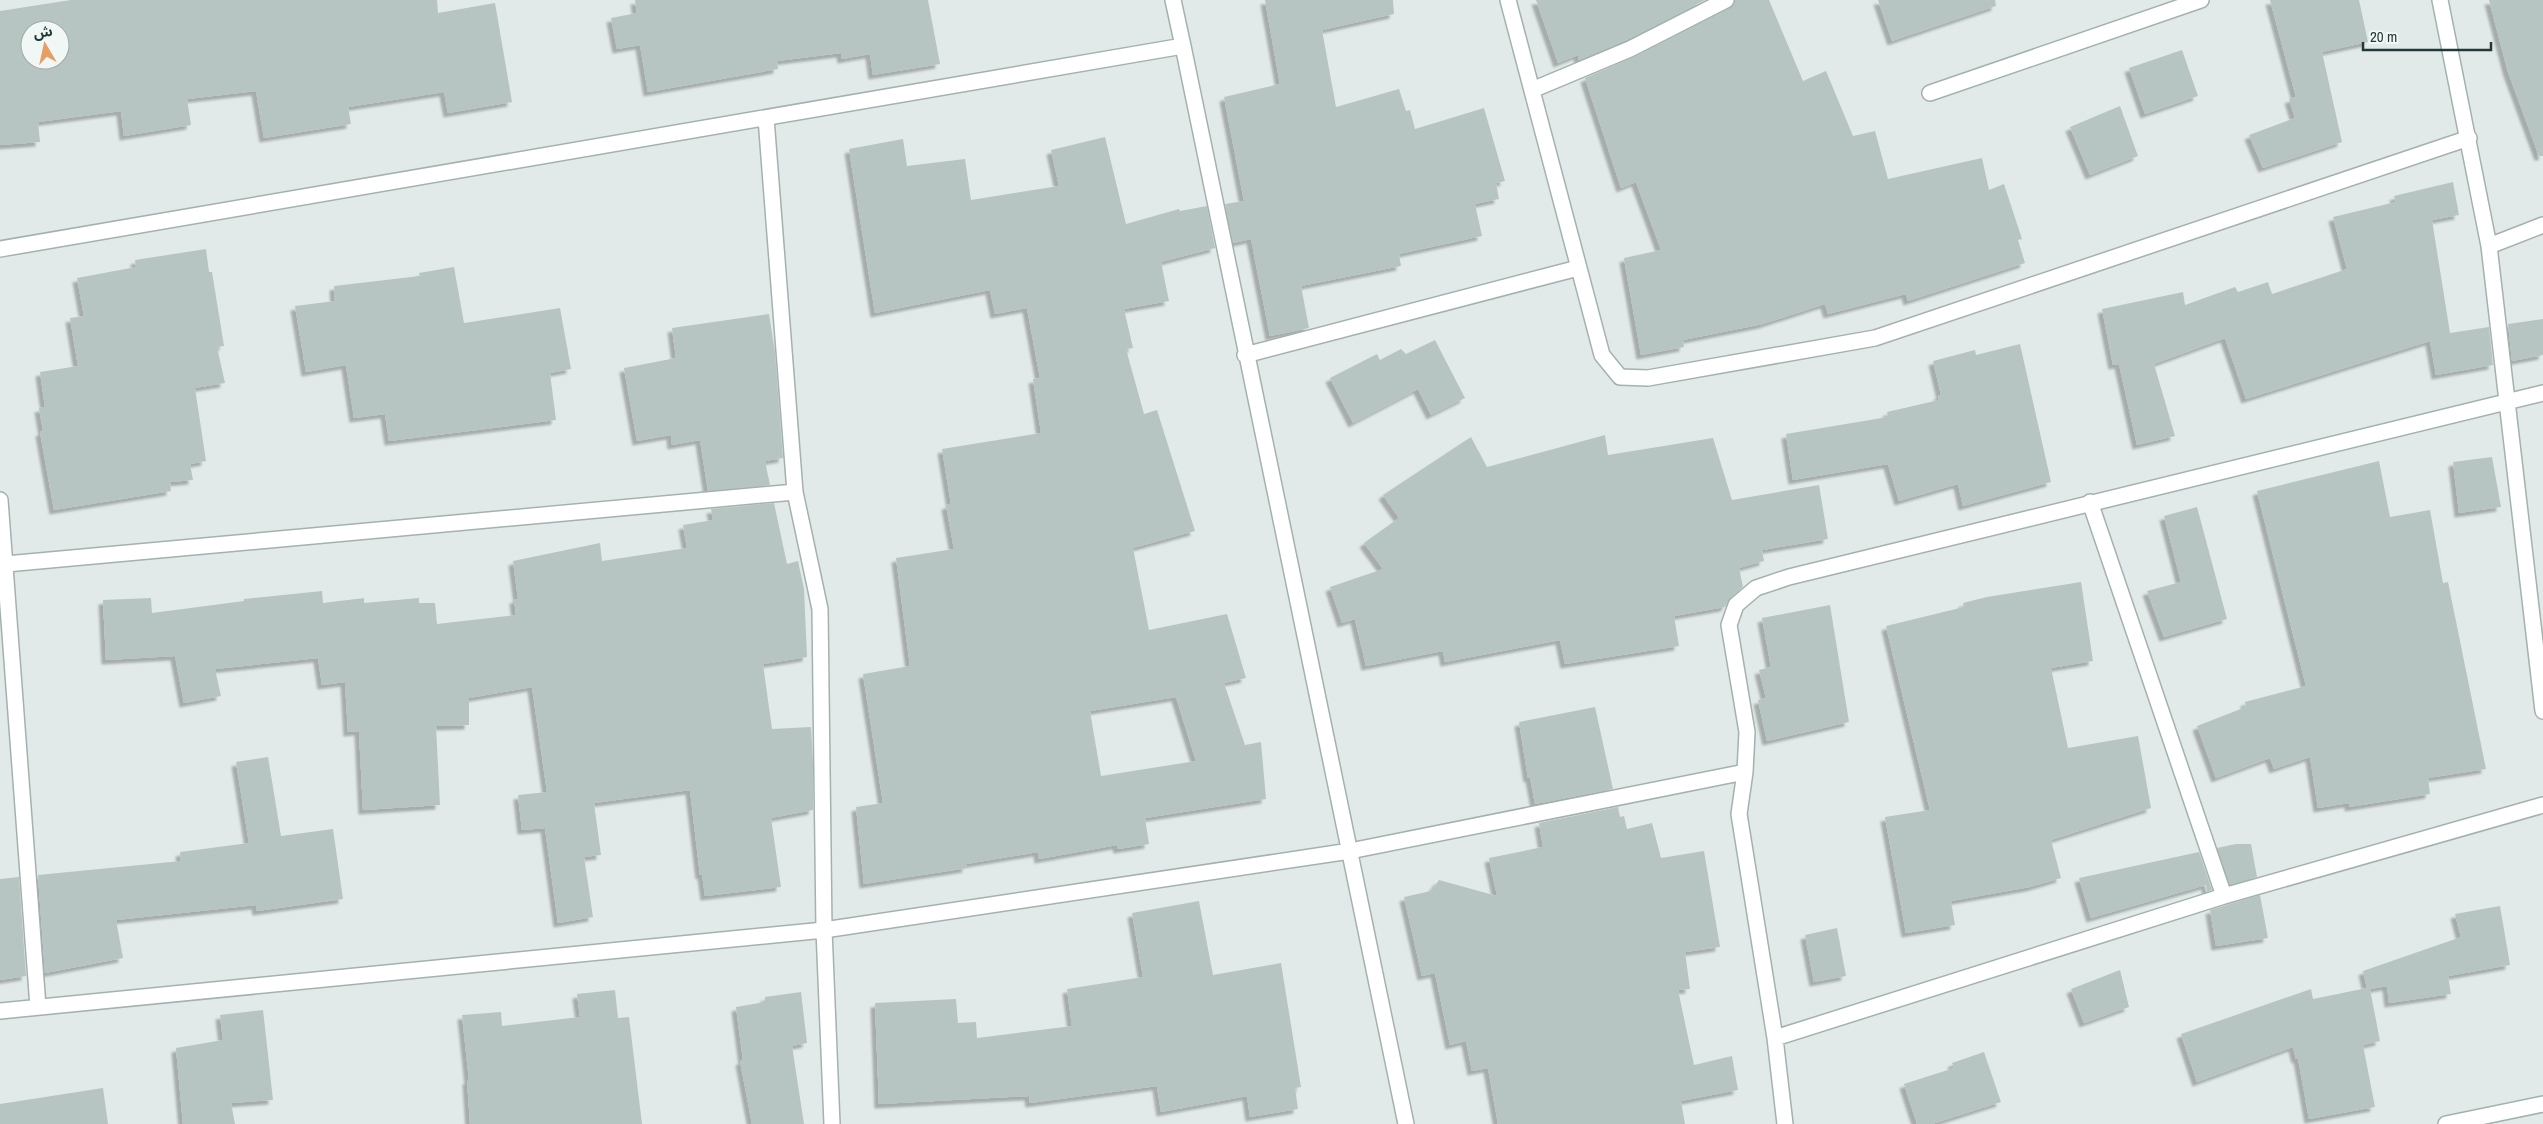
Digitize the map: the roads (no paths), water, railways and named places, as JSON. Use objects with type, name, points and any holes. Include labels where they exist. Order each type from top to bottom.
[{"type":"street","points":[[1173,0],[1406,1124]]},
{"type":"street","points":[[1508,0],[1602,354],[1620,377],[1648,378],[1876,338],[2469,138]]},
{"type":"street","points":[[1532,90],[1630,49],[1726,0]]},
{"type":"street","points":[[1930,93],[2202,0]]},
{"type":"street","points":[[2440,0],[2489,246],[2543,711]]},
{"type":"street","points":[[0,249],[1183,46]]},
{"type":"street","points":[[766,118],[795,492],[820,608],[824,930],[832,1124]]},
{"type":"street","points":[[2489,246],[2543,225]]},
{"type":"street","points":[[1246,356],[1578,268]]},
{"type":"street","points":[[1785,1124],[1775,1038],[1738,814],[1745,772],[1747,732],[1729,626],[1736,605],[1756,588],[1789,577],[2090,502],[2506,404],[2543,393]]},
{"type":"street","points":[[6,564],[795,492]]},
{"type":"street","points":[[0,500],[6,564],[7,705],[38,1007]]},
{"type":"street","points":[[2090,502],[2224,896]]},
{"type":"street","points":[[0,1011],[824,930],[1350,850],[1745,772]]},
{"type":"street","points":[[1775,1038],[2224,896],[2543,805]]},
{"type":"street","points":[[2446,1124],[2543,1104]]}]
